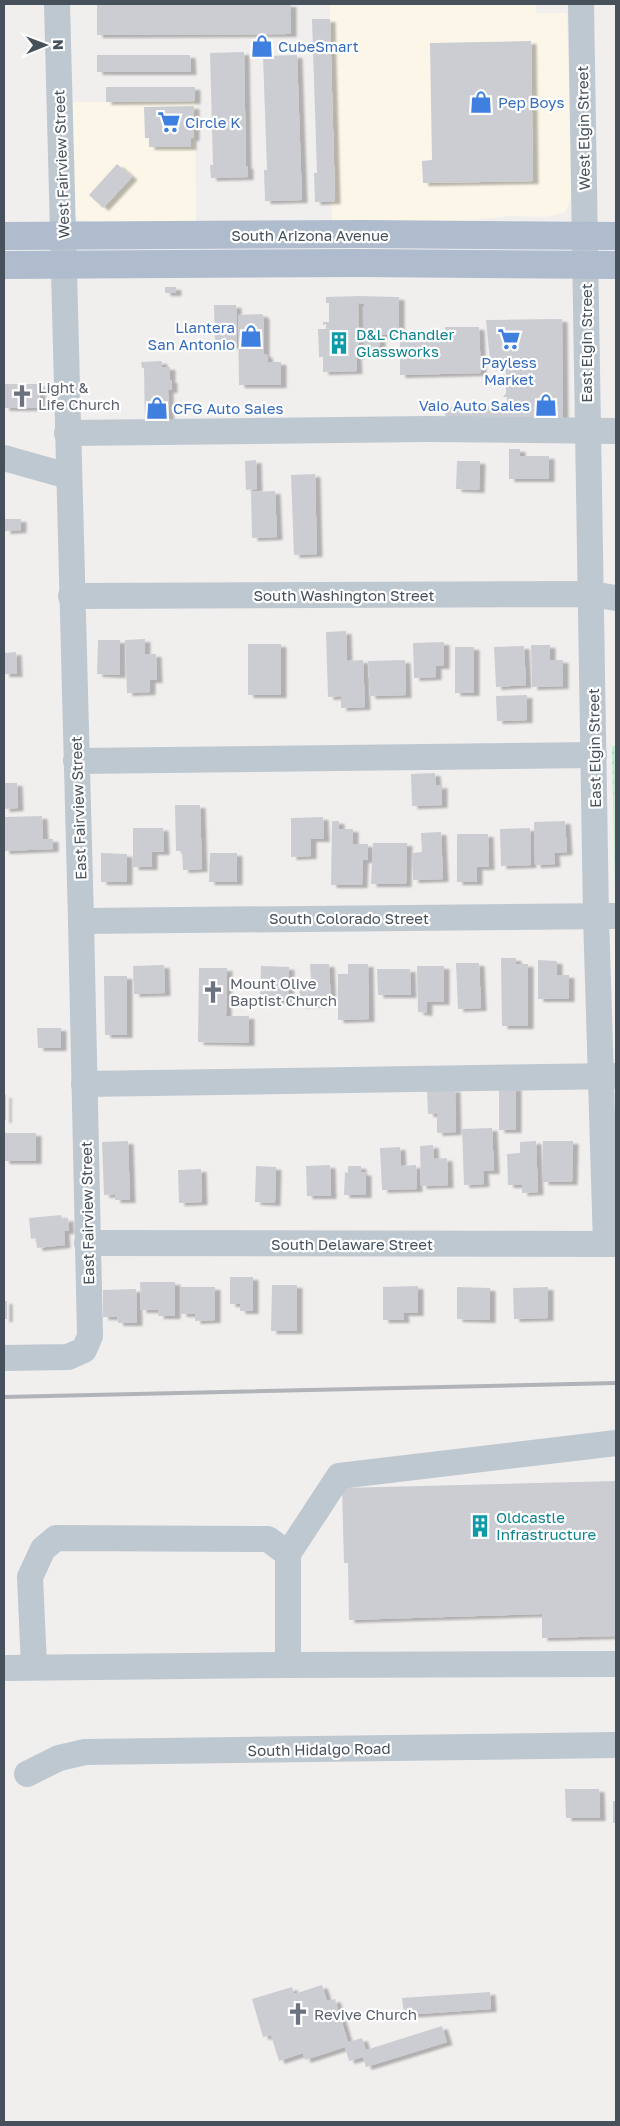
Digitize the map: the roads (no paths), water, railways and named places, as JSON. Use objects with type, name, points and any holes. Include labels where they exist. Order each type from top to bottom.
[{"type":"main road","name":"South Arizona Avenue","points":[[4,236],[362,234],[585,250],[616,265]]},
{"type":"main road","name":"South Arizona Avenue","points":[[4,266],[585,250],[616,236]]},
{"type":"street","name":"West Fairview Street","points":[[57,4],[63,265]]},
{"type":"street","name":"West Elgin Street","points":[[580,4],[585,250]]},
{"type":"street","name":"East Elgin Street","points":[[585,250],[594,755],[606,916],[611,1244]]},
{"type":"street","name":"East Fairview Street","points":[[4,1358],[68,1357],[84,1350],[90,1336],[63,265]]},
{"type":"street","points":[[67,433],[428,429],[616,431]]},
{"type":"street","points":[[4,458],[68,476]]},
{"type":"street","name":"South Washington Street","points":[[71,596],[591,594],[616,598]]},
{"type":"street","points":[[76,761],[594,755]]},
{"type":"street","name":"South Colorado Street","points":[[81,921],[606,916]]},
{"type":"street","points":[[84,1084],[609,1076]]},
{"type":"street","name":"South Delaware Street","points":[[87,1243],[611,1244]]},
{"type":"street","points":[[288,1665],[288,1554],[339,1476],[616,1443]]},
{"type":"street","points":[[34,1667],[30,1577],[43,1549],[56,1538],[268,1539],[288,1554]]},
{"type":"street","points":[[4,1668],[616,1664]]},
{"type":"street","name":"South Hidalgo Road","points":[[26,1774],[59,1758],[85,1752],[616,1745]]},
{"type":"railway","points":[[4,1397],[616,1383]]},
{"type":"place","name":"CubeSmart","points":[[262,46]]},
{"type":"place","name":"Pep Boys","points":[[481,102]]},
{"type":"place","name":"Circle K","points":[[169,122]]},
{"type":"place","name":"Llantera San Antonio","points":[[251,336]]},
{"type":"place","name":"Payless Market","points":[[509,339]]},
{"type":"place","name":"D&L Chandler Glassworks","points":[[339,343]]},
{"type":"place","name":"Light & Life Church","points":[[22,396]]},
{"type":"place","name":"Vaio Auto Sales","points":[[546,405]]},
{"type":"place","name":"CFG Auto Sales","points":[[157,408]]},
{"type":"place","name":"Mount Olive Baptist Church","points":[[213,992]]},
{"type":"place","name":"Oldcastle Infrastructure","points":[[480,1526]]},
{"type":"place","name":"Revive Church","points":[[298,2014]]}]
